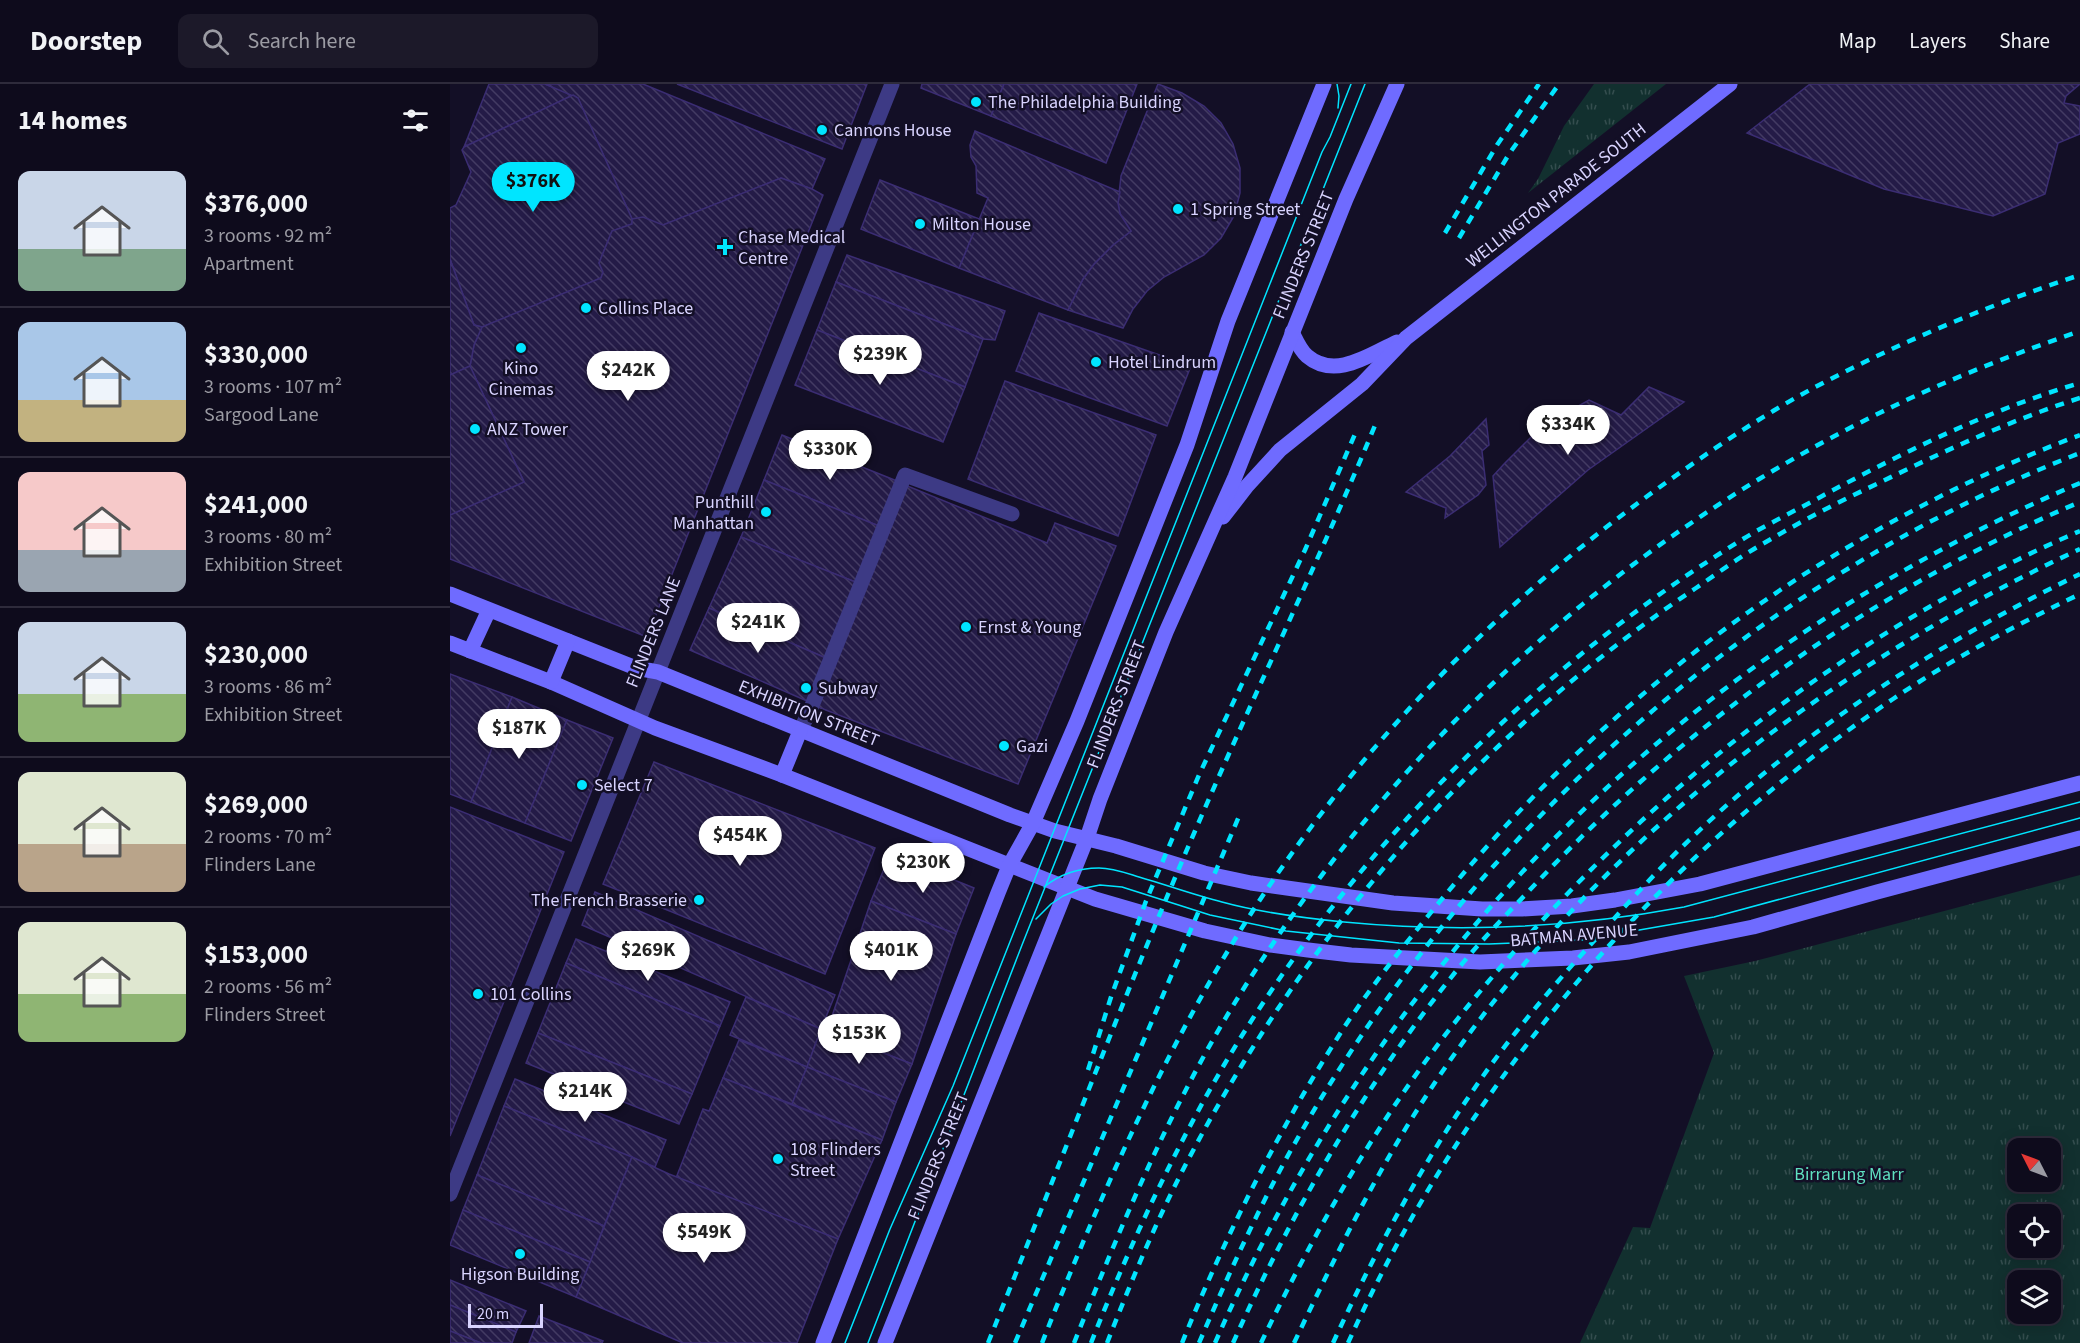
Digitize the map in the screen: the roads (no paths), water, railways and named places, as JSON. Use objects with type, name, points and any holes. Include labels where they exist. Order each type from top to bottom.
[{"type":"street","name":"FLINDERS LANE","points":[[450,1194],[892,84]]},
{"type":"street","name":"FLINDERS STREET","points":[[823,1343],[1009,866],[1033,823],[1077,721],[1173,481],[1228,321],[1324,84]]},
{"type":"street","name":"FLINDERS STREET","points":[[885,1343],[1087,838],[1108,777],[1166,632],[1256,425],[1366,152],[1397,84]]},
{"type":"street","name":"WELLINGTON PARADE SOUTH","points":[[1204,548],[1226,512],[1272,458],[1291,440],[1362,384],[1406,338],[1730,84]]},
{"type":"street","name":"WELLINGTON PARADE SOUTH","points":[[1292,332],[1305,355],[1329,367],[1341,367],[1406,338]]},
{"type":"street","points":[[782,775],[905,475],[1012,514]]},
{"type":"street","name":"EXHIBITION STREET","points":[[450,594],[636,668],[658,672],[1033,823],[1087,838]]},
{"type":"street","points":[[470,651],[489,610]]},
{"type":"street","points":[[551,682],[568,641]]},
{"type":"street","points":[[450,643],[1066,888]]},
{"type":"street","name":"BATMAN AVENUE","points":[[1087,838],[1204,873],[1310,892],[1393,903],[1482,909],[1572,906],[1655,894],[1710,882],[2080,783]]},
{"type":"street","name":"BATMAN AVENUE","points":[[1066,888],[1205,931],[1259,943],[1308,950],[1362,956],[1480,962],[1573,958],[1629,952],[1743,929],[2080,838]]},
{"type":"tram line","points":[[1337,84],[1338,108]]},
{"type":"tram line","points":[[845,1343],[890,1229],[953,1086],[1322,152],[1351,84]]},
{"type":"tram line","points":[[868,1343],[1022,945],[1365,84]]},
{"type":"tram line","points":[[1044,887],[1070,873],[1084,869],[1104,868],[1237,906],[1313,919],[1387,925],[1472,928],[1557,924],[1684,907],[2080,802]]},
{"type":"tram line","points":[[1036,919],[1063,896],[1080,889],[1100,885],[1122,887],[1210,915],[1286,931],[1399,943],[1489,944],[1582,940],[1714,917],[2080,818]]},
{"type":"railway","points":[[1445,233],[1497,145],[1539,84]]},
{"type":"railway","points":[[1459,238],[1509,154],[1559,84]]},
{"type":"railway","points":[[1042,1343],[1085,1237],[1132,1132],[1211,980],[1282,868],[1327,807],[1374,748],[1425,692],[1478,638],[1593,538],[1673,477],[1757,421],[1823,383],[1917,338],[2014,298],[2080,275]]},
{"type":"railway","points":[[1074,1343],[1151,1162],[1218,1030],[1306,897],[1374,810],[1448,728],[1528,651],[1613,580],[1702,515],[1796,457],[1894,406],[1986,366],[2080,331]]},
{"type":"railway","points":[[1091,1343],[1152,1201],[1224,1065],[1274,987],[1328,912],[1388,840],[1452,771],[1520,706],[1591,646],[1666,590],[1743,539],[1949,432],[2014,405],[2080,383]]},
{"type":"railway","points":[[1107,1343],[1135,1274],[1187,1162],[1235,1077],[1287,995],[1344,917],[1405,843],[1471,773],[1542,707],[1617,645],[1696,588],[1784,531],[1928,459],[2003,426],[2080,398]]},
{"type":"railway","points":[[988,1343],[1168,895],[1376,423]]},
{"type":"railway","points":[[1088,1070],[1111,997],[1146,901],[1199,775],[1305,550],[1355,434]]},
{"type":"railway","points":[[1182,1343],[1217,1261],[1256,1181],[1298,1103],[1345,1026],[1389,964],[1437,905],[1503,828],[1574,756],[1649,689],[1727,627],[1810,571],[1896,519],[1986,474],[2080,435]]},
{"type":"railway","points":[[1199,1343],[1242,1246],[1278,1174],[1361,1037],[1440,929],[1529,828],[1626,734],[1730,649],[1841,573],[1958,507],[2080,453]]},
{"type":"railway","points":[[1215,1343],[1285,1200],[1367,1067],[1460,943],[1564,829],[1678,726],[1802,633],[1936,552],[2080,483]]},
{"type":"railway","points":[[1233,1343],[1306,1197],[1333,1149],[1392,1057],[1474,950],[1587,832],[1649,774],[1715,719],[1783,668],[1854,621],[1927,577],[2002,538],[2080,502]]},
{"type":"railway","points":[[1261,1343],[1330,1211],[1381,1126],[1409,1085],[1468,1006],[1532,932],[1599,861],[1671,795],[1746,732],[1825,674],[1907,620],[1992,573],[2080,531]]},
{"type":"railway","points":[[1294,1343],[1374,1183],[1430,1090],[1492,1003],[1562,922],[1637,845],[1718,775],[1803,710],[1892,651],[1985,597],[2080,549]]},
{"type":"railway","points":[[1333,1343],[1398,1213],[1474,1089],[1504,1047],[1552,988],[1662,867],[1726,806],[1820,729],[1921,661],[1973,630],[2080,574]]},
{"type":"railway","points":[[1348,1343],[1395,1247],[1449,1155],[1510,1067],[1576,983],[1648,904],[1725,830],[1807,761],[1893,699],[1985,643],[2080,594]]},
{"type":"railway","points":[[1015,1343],[1240,814]]},
{"type":"place","name":"The Philadelphia Building","points":[[976,102]]},
{"type":"place","name":"Cannons House","points":[[822,130]]},
{"type":"place","name":"1 Spring Street","points":[[1178,209]]},
{"type":"place","name":"Milton House","points":[[920,224]]},
{"type":"place","name":"Chase Medical Centre","points":[[725,247]]},
{"type":"place","name":"Collins Place","points":[[586,308]]},
{"type":"place","name":"Kino Cinemas","points":[[521,348]]},
{"type":"place","name":"Hotel Lindrum","points":[[1096,362]]},
{"type":"place","name":"ANZ Tower","points":[[475,429]]},
{"type":"place","name":"Punthill Manhattan","points":[[766,512]]},
{"type":"place","name":"Ernst & Young","points":[[966,627]]},
{"type":"place","name":"Subway","points":[[806,688]]},
{"type":"place","name":"Gazi","points":[[1004,746]]},
{"type":"place","name":"Select 7","points":[[582,785]]},
{"type":"place","name":"The French Brasserie","points":[[699,900]]},
{"type":"place","name":"101 Collins","points":[[478,994]]},
{"type":"place","name":"108 Flinders Street","points":[[778,1159]]},
{"type":"place","name":"Higson Building","points":[[520,1254]]},
{"type":"park label","name":"Birrarung Marr","points":[[1849,1174]]}]
